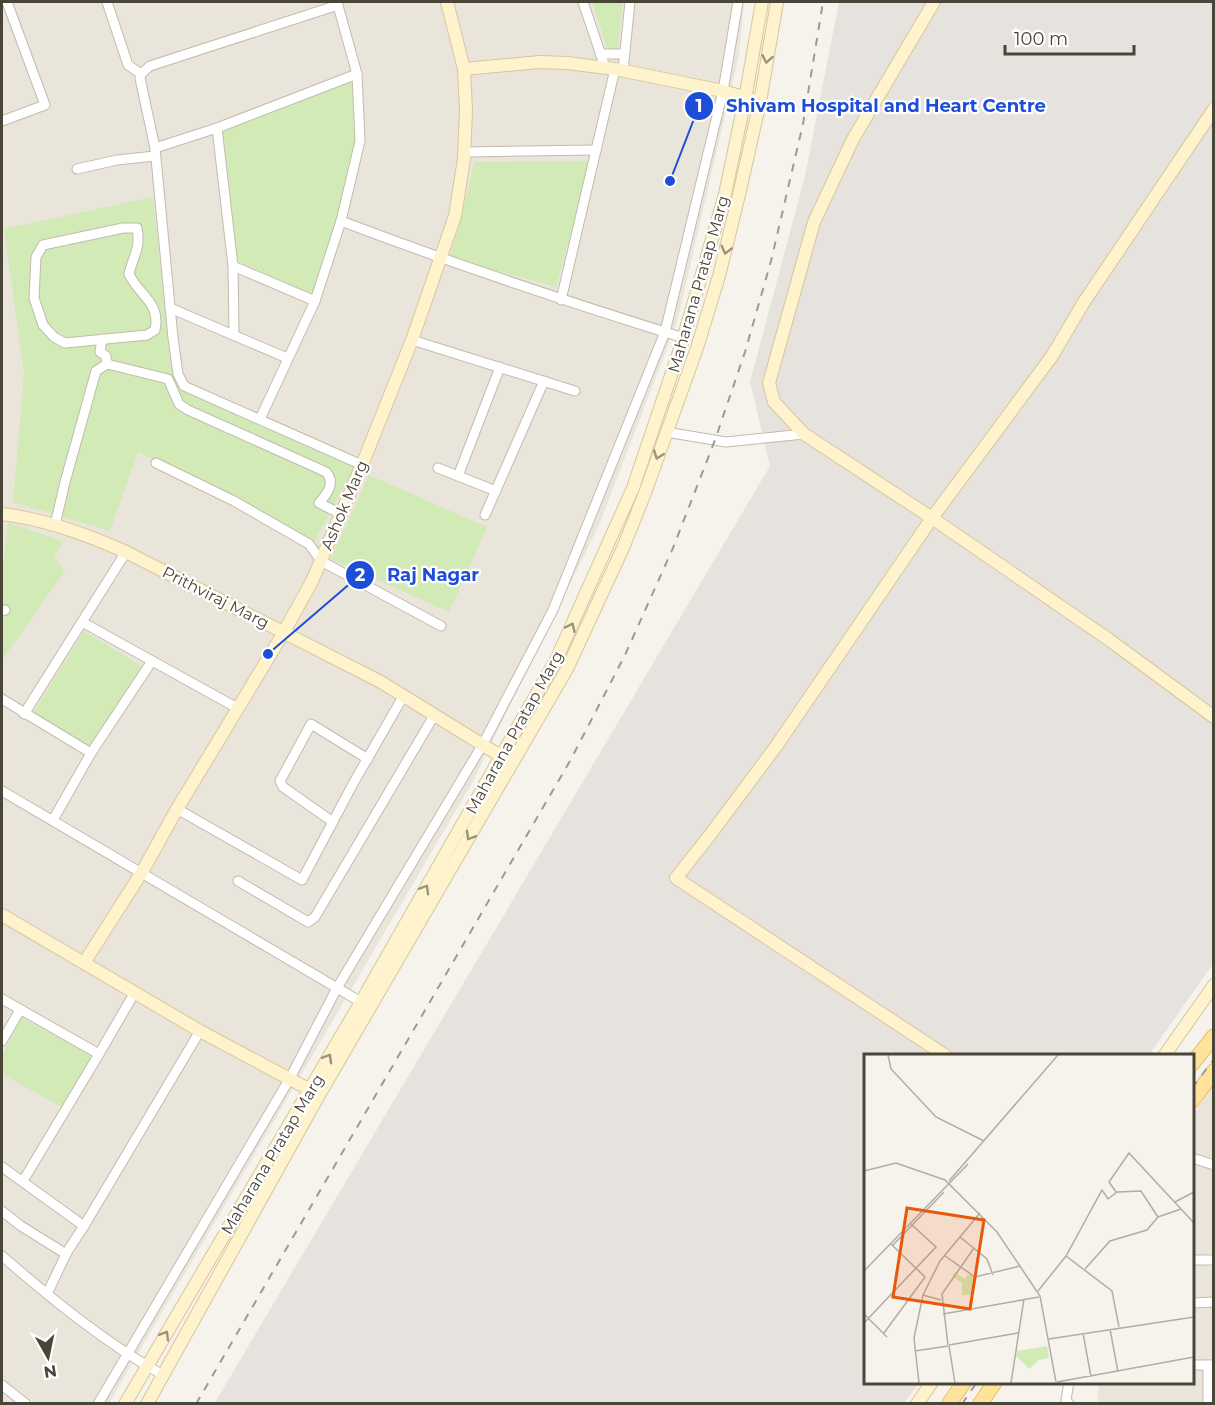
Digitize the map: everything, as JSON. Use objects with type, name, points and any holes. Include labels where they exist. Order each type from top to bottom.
[{"type":"main road","points":[[1194,1061],[1214,1036]]},
{"type":"main road","points":[[1194,1098],[1214,1071]]},
{"type":"main road","points":[[949,1404],[963,1384]]},
{"type":"main road","points":[[980,1404],[994,1384]]},
{"type":"street","points":[[2,121],[45,105],[7,2]]},
{"type":"street","points":[[107,2],[128,65],[141,74]]},
{"type":"street","name":"Ashok Marg","points":[[84,963],[142,872],[177,809],[284,632],[321,561],[412,340],[455,216],[465,152],[464,69],[447,2]]},
{"type":"street","points":[[583,2],[600,54],[614,69]]},
{"type":"street","points":[[561,300],[614,69],[624,54],[630,2]]},
{"type":"street","points":[[98,1404],[290,1078],[338,988],[483,744],[553,610],[665,332],[723,91],[738,2]]},
{"type":"street","name":"Maharana Pratap Marg","points":[[147,1404],[361,1002],[556,660],[633,488],[684,338],[725,194],[762,2]]},
{"type":"street","name":"Maharana Pratap Marg","points":[[125,1404],[513,763],[567,669],[596,608],[623,548],[666,432],[697,348],[719,276],[740,195],[760,102],[777,2]]},
{"type":"street","points":[[934,2],[853,139],[814,222],[769,383],[774,402],[804,434],[932,518],[1108,639],[1214,717]]},
{"type":"street","points":[[260,419],[315,302],[341,221],[360,141],[357,74],[338,3],[150,66],[141,74],[140,82],[155,152],[178,374],[184,386],[362,465]]},
{"type":"street","points":[[600,54],[624,54]]},
{"type":"street","points":[[464,69],[540,62],[614,69],[723,91],[760,102]]},
{"type":"street","points":[[77,169],[155,152],[357,74]]},
{"type":"street","points":[[943,1054],[676,879],[777,745],[932,518],[1052,356],[1084,302],[1214,109]]},
{"type":"street","points":[[217,128],[233,266],[234,335]]},
{"type":"street","points":[[465,152],[596,150]]},
{"type":"street","points":[[341,221],[440,259],[684,338]]},
{"type":"street","points":[[137,228],[138,252],[129,274],[132,281],[151,302],[157,319],[155,330],[147,335],[102,339],[65,343],[54,337],[43,325],[34,298],[36,257],[43,245],[94,233],[137,228]]},
{"type":"street","points":[[233,266],[315,302]]},
{"type":"street","points":[[170,308],[287,358]]},
{"type":"street","points":[[102,339],[100,352],[106,356],[107,364]]},
{"type":"street","points":[[412,340],[575,391]]},
{"type":"street","points":[[55,525],[96,371],[107,364],[168,379],[179,404],[188,410],[326,472],[330,476],[331,485],[319,503],[341,514]]},
{"type":"street","points":[[458,476],[500,367]]},
{"type":"street","points":[[485,515],[544,381]]},
{"type":"street","points":[[666,432],[726,442],[804,434]]},
{"type":"street","points":[[156,463],[234,501],[309,544],[321,561],[441,626]]},
{"type":"street","points":[[438,468],[496,491]]},
{"type":"street","name":"Prithviraj Marg","points":[[2,514],[55,525],[90,536],[126,552],[404,695],[513,763]]},
{"type":"street","points":[[24,714],[126,552]]},
{"type":"street","points":[[82,622],[238,709]]},
{"type":"street","points":[[53,820],[91,753],[152,661]]},
{"type":"street","points":[[177,809],[302,880],[404,695]]},
{"type":"street","points":[[2,699],[91,753]]},
{"type":"street","points":[[238,881],[308,922],[315,917],[435,714]]},
{"type":"street","points":[[333,822],[283,787],[280,781],[311,724],[368,759]]},
{"type":"street","points":[[2,791],[361,1002]]},
{"type":"street","points":[[2,915],[200,1031],[315,1092]]},
{"type":"street","points":[[1165,1054],[1214,985]]},
{"type":"street","points":[[23,1181],[135,992]]},
{"type":"street","points":[[2,999],[99,1054]]},
{"type":"street","points":[[2,1041],[20,1010]]},
{"type":"street","points":[[47,1294],[66,1254],[200,1031]]},
{"type":"street","points":[[1194,1159],[1214,1165]]},
{"type":"street","points":[[2,1167],[84,1226]]},
{"type":"street","points":[[2,1211],[21,1226],[66,1254]]},
{"type":"street","points":[[2,1257],[47,1294],[128,1354],[163,1375]]},
{"type":"street","points":[[1194,1260],[1214,1260]]},
{"type":"street","points":[[1194,1303],[1214,1302]]},
{"type":"street","points":[[1194,1365],[1211,1365],[1208,1404]]},
{"type":"street","points":[[917,1404],[931,1384]]},
{"type":"street","points":[[1069,1384],[1066,1400],[1069,1404]]},
{"type":"street","points":[[2,1385],[26,1404]]},
{"type":"shaded area","points":[[2,2],[744,2],[739,55],[677,322],[599,525],[472,783],[109,1403],[2,1404]]},
{"type":"shaded area","points":[[839,2],[1213,2],[1213,964],[1150,1054],[864,1054],[864,1384],[918,1384],[904,1403],[214,1404],[770,466],[750,382],[805,176]]},
{"type":"shaded area","points":[[1213,1085],[1213,1403],[1097,1404],[1099,1384],[1194,1384],[1194,1114]]},
{"type":"green space","points":[[592,2],[623,2],[617,53],[608,50]]},
{"type":"green space","points":[[353,80],[358,142],[340,226],[313,296],[237,260],[221,130]]},
{"type":"green space","points":[[590,161],[556,287],[450,258],[475,162]]},
{"type":"green space","points":[[153,197],[170,361],[176,380],[187,393],[354,468],[314,542],[138,452],[110,531],[13,502],[24,374],[4,229]]},
{"type":"green space","points":[[369,475],[487,527],[449,612],[331,559]]},
{"type":"green space","points":[[8,523],[63,541],[54,558],[65,571],[2,660],[2,575]]},
{"type":"green space","points":[[84,631],[141,666],[89,748],[33,713]]},
{"type":"green space","points":[[22,1018],[92,1056],[63,1108],[2,1074],[2,1055]]},
{"type":"railway","points":[[196,1404],[570,761],[625,655],[673,548],[715,440],[745,352],[771,261],[803,124],[823,2]]},
{"type":"railway","points":[[1194,1085],[1214,1059]]},
{"type":"railway","points":[[962,1404],[976,1384]]},
{"type":"place","name":"Shivam Hospital and Heart Centre","points":[[670,181]]},
{"type":"place","name":"Raj Nagar","points":[[268,654]]}]
